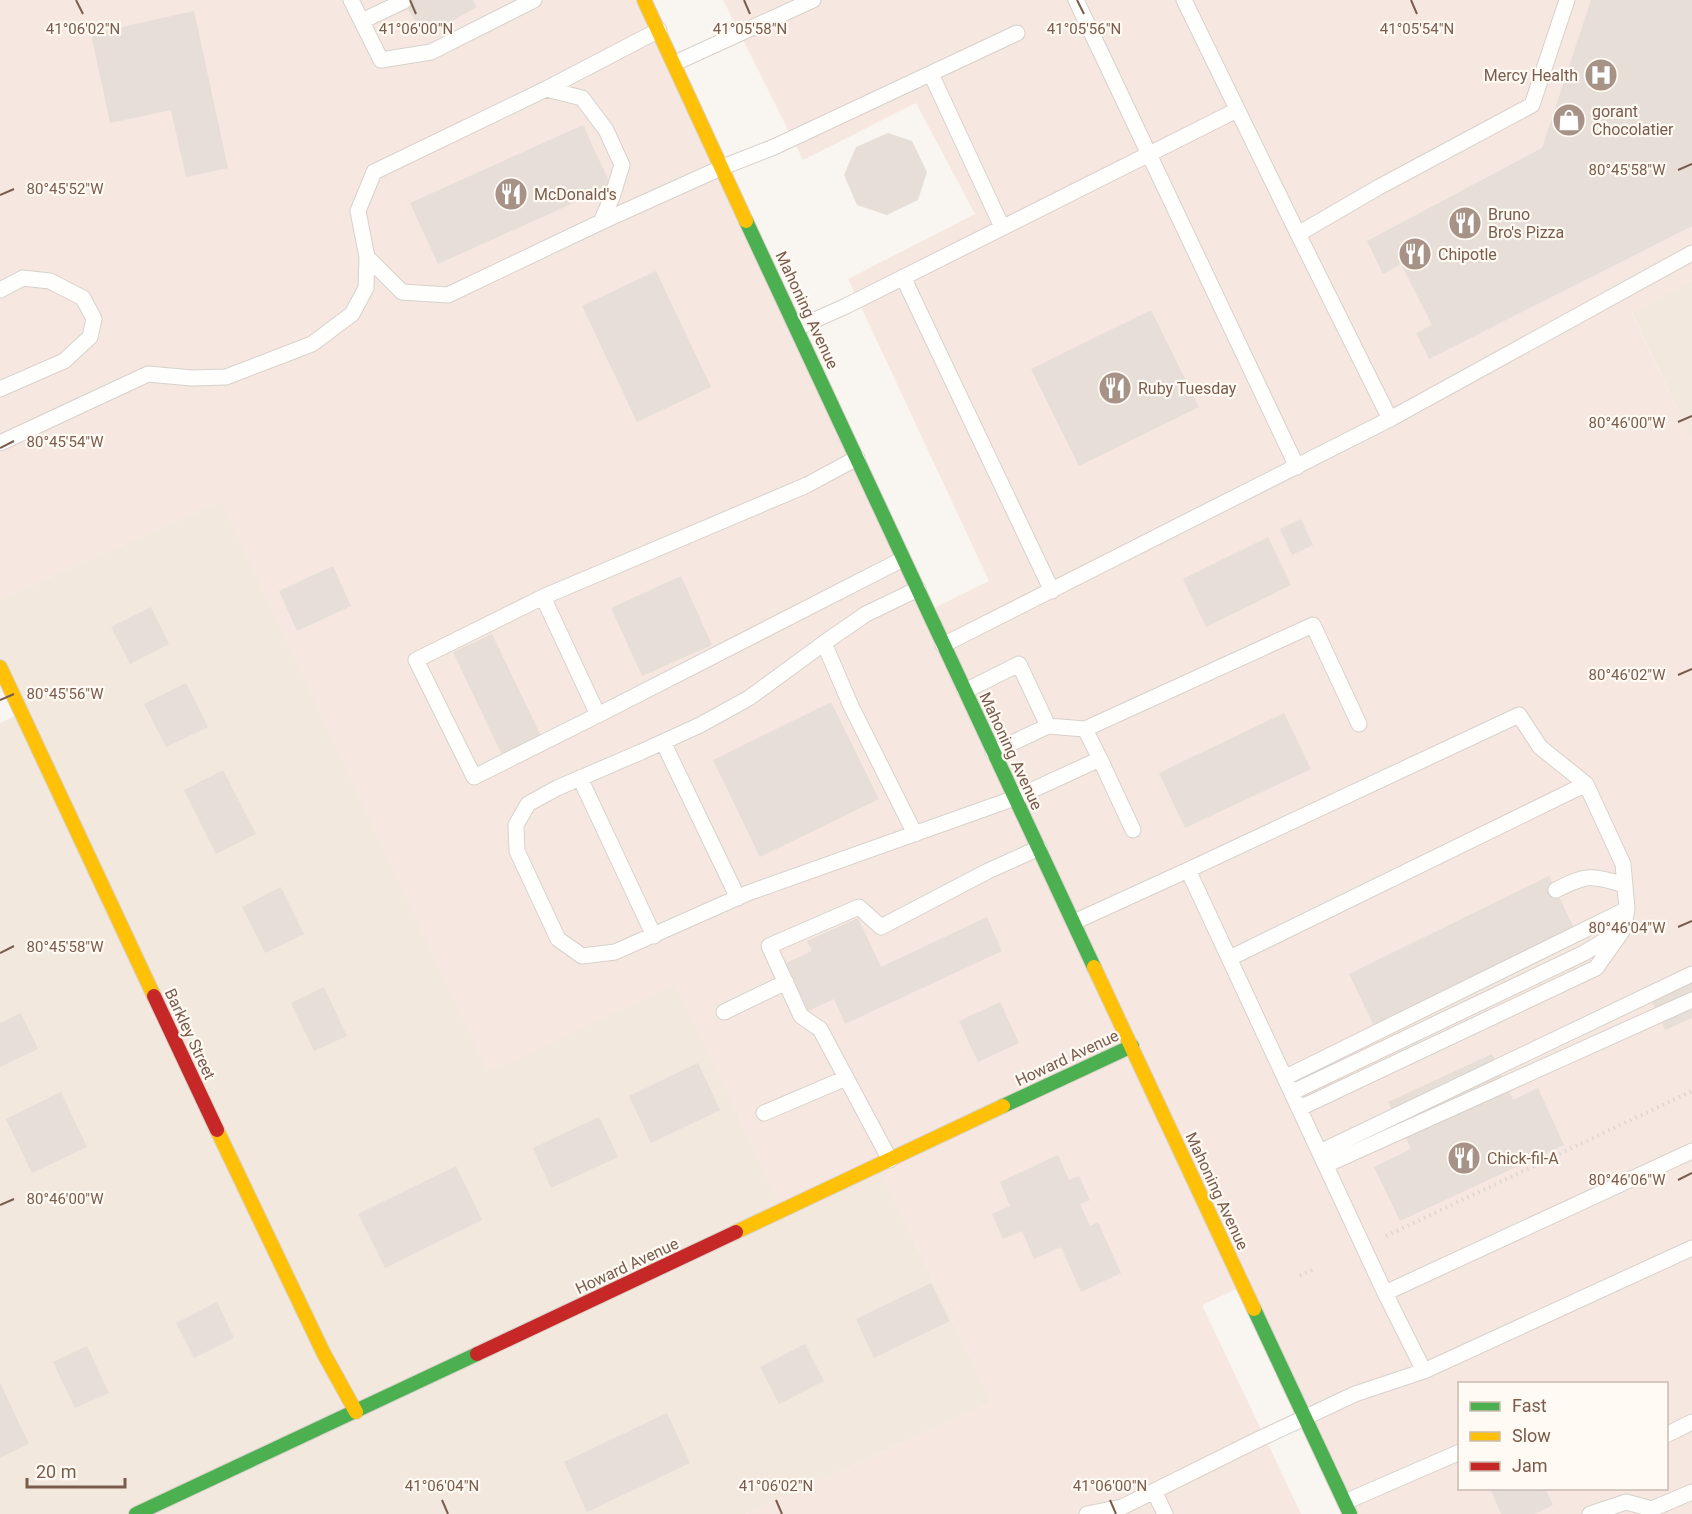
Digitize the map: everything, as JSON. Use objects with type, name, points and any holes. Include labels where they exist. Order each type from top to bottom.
[{"type":"street","name":"Mahoning Avenue","points":[[645,0],[943,645],[1347,1508]]},
{"type":"street","name":"Barkley Street","points":[[0,667],[4,684],[262,1226],[324,1354],[356,1412]]},
{"type":"street","name":"Howard Avenue","points":[[136,1514],[1132,1046]]},
{"type":"lane","points":[[351,0],[381,60],[431,51],[506,6],[534,0]]},
{"type":"lane","points":[[675,63],[813,0]]},
{"type":"lane","points":[[1076,0],[1297,467]]},
{"type":"lane","points":[[1184,0],[1390,419]]},
{"type":"lane","points":[[1298,234],[1379,187],[1532,105],[1567,0]]},
{"type":"lane","points":[[362,21],[404,1]]},
{"type":"lane","points":[[0,443],[148,374],[192,378],[226,377],[312,344],[352,314],[366,288],[367,257],[358,211],[374,172],[546,89],[659,30]]},
{"type":"lane","points":[[367,257],[402,292],[448,295],[601,222],[723,167],[774,147],[1017,33]]},
{"type":"lane","points":[[931,74],[1002,227]]},
{"type":"lane","points":[[546,89],[582,98],[606,130],[622,165],[601,222]]},
{"type":"lane","points":[[797,327],[903,277],[1237,110]]},
{"type":"lane","points":[[943,645],[1390,419],[1692,253]]},
{"type":"lane","points":[[903,277],[1052,591]]},
{"type":"lane","points":[[0,290],[23,278],[50,281],[83,298],[94,319],[90,337],[64,361],[0,389]]},
{"type":"lane","points":[[857,458],[807,485],[543,597],[416,660],[474,777],[903,559]]},
{"type":"lane","points":[[918,589],[866,615],[749,698],[663,742],[557,788],[528,804],[516,825],[517,851],[558,939],[582,956],[615,952],[798,873],[1015,798],[1100,759]]},
{"type":"lane","points":[[543,597],[598,716]]},
{"type":"lane","points":[[993,752],[1048,726],[1085,729],[1312,625],[1359,724]]},
{"type":"lane","points":[[824,643],[851,706],[915,834]]},
{"type":"lane","points":[[965,691],[1019,664],[1048,726]]},
{"type":"lane","points":[[1074,922],[1519,715],[1540,747],[1586,784],[1623,864],[1627,909],[1623,930],[1596,969],[1300,1108]]},
{"type":"lane","points":[[1085,729],[1133,830]]},
{"type":"lane","points":[[663,742],[738,898]]},
{"type":"lane","points":[[580,778],[654,936]]},
{"type":"lane","points":[[1230,958],[1586,784]]},
{"type":"lane","points":[[890,1160],[820,1029],[801,1016],[769,946],[859,907],[881,927],[988,871],[1039,848]]},
{"type":"lane","points":[[1188,870],[1385,1293],[1424,1371]]},
{"type":"lane","points":[[1556,890],[1581,878],[1605,879],[1624,885]]},
{"type":"lane","points":[[1286,1077],[1627,909]]},
{"type":"lane","points":[[1293,1092],[1584,952],[1623,930]]},
{"type":"lane","points":[[1323,1159],[1692,974]]},
{"type":"lane","points":[[724,1012],[786,982]]},
{"type":"lane","points":[[1323,1159],[1692,1000]]},
{"type":"lane","points":[[764,1113],[846,1078]]},
{"type":"lane","points":[[1385,1293],[1692,1151]]},
{"type":"lane","points":[[1087,1514],[1124,1511],[1154,1491],[1355,1394],[1424,1371],[1692,1248]]},
{"type":"lane","points":[[1668,1434],[1692,1422]]},
{"type":"lane","points":[[1347,1508],[1458,1453]]},
{"type":"lane","points":[[1154,1491],[1165,1514]]},
{"type":"lane","points":[[1590,1514],[1626,1501],[1652,1509],[1692,1492]]},
{"type":"path","points":[[1382,1238],[1692,1091]]},
{"type":"path","points":[[1300,1276],[1316,1268]]},
{"type":"shaded area","points":[[0,0],[644,0],[928,611],[989,581],[848,279],[975,214],[916,103],[803,160],[723,0],[1692,0],[1692,281],[1632,313],[1692,441],[1692,1514],[1350,1514],[1243,1286],[1202,1305],[1301,1514],[746,1514],[992,1402],[878,1165],[783,1210],[676,984],[488,1072],[222,501],[0,599]]},
{"type":"shaded area","points":[[1692,281],[1692,441],[1632,312]]},
{"type":"shaded area","points":[[222,501],[488,1071],[676,983],[783,1210],[878,1165],[992,1402],[746,1514],[0,1514],[0,723],[21,713],[0,667],[0,599]]},
{"type":"building","points":[[403,0],[473,0],[477,7],[424,37]]},
{"type":"building","points":[[1591,0],[1692,0],[1692,226],[1429,359],[1416,333],[1432,325],[1401,264],[1383,274],[1367,241],[1542,148]]},
{"type":"building","points":[[194,11],[228,168],[186,177],[171,110],[110,123],[91,34]]},
{"type":"building","name":"McDonald's","points":[[583,125],[611,186],[438,264],[410,203]]},
{"type":"building","points":[[888,133],[912,141],[927,172],[918,200],[887,215],[857,205],[844,175],[856,147]]},
{"type":"building","points":[[656,271],[711,387],[637,422],[582,306]]},
{"type":"building","name":"Ruby Tuesday","points":[[1151,310],[1199,407],[1079,466],[1031,369]]},
{"type":"building","points":[[1301,519],[1313,545],[1292,555],[1280,529]]},
{"type":"building","points":[[1268,537],[1291,585],[1206,627],[1183,579]]},
{"type":"building","points":[[333,566],[351,606],[297,631],[279,591]]},
{"type":"building","points":[[681,576],[712,645],[642,676],[611,608]]},
{"type":"building","points":[[151,607],[169,644],[130,664],[111,627]]},
{"type":"building","points":[[492,634],[541,736],[502,755],[453,652]]},
{"type":"building","points":[[186,683],[208,727],[166,747],[144,704]]},
{"type":"building","points":[[831,702],[879,799],[760,857],[713,760]]},
{"type":"building","points":[[1284,713],[1311,769],[1185,828],[1159,773]]},
{"type":"building","points":[[223,770],[256,834],[216,854],[184,790]]},
{"type":"building","points":[[1549,876],[1574,928],[1374,1026],[1349,974]]},
{"type":"building","points":[[281,887],[304,934],[265,953],[242,907]]},
{"type":"building","points":[[987,917],[1002,951],[845,1024],[834,999],[808,1011],[786,963],[812,951],[807,941],[858,918],[881,967]]},
{"type":"building","points":[[1692,970],[1692,1018],[1665,1030],[1647,991]]},
{"type":"building","points":[[324,987],[347,1036],[314,1051],[291,1003]]},
{"type":"building","points":[[1000,1002],[1019,1043],[978,1062],[959,1021]]},
{"type":"building","points":[[21,1013],[38,1049],[0,1067],[0,1023]]},
{"type":"building","name":"Chick-fil-A","points":[[1492,1054],[1513,1100],[1538,1088],[1564,1145],[1400,1221],[1374,1167],[1411,1149],[1388,1102]]},
{"type":"building","points":[[698,1063],[720,1110],[651,1143],[629,1096]]},
{"type":"building","points":[[61,1092],[87,1147],[32,1173],[6,1119]]},
{"type":"building","points":[[599,1117],[618,1157],[551,1188],[533,1148]]},
{"type":"building","points":[[1058,1155],[1069,1180],[1079,1176],[1090,1200],[1080,1204],[1090,1226],[1098,1222],[1121,1273],[1081,1292],[1061,1247],[1034,1259],[1022,1231],[1003,1239],[992,1214],[1010,1206],[1000,1182]]},
{"type":"building","points":[[456,1166],[482,1220],[385,1268],[358,1214]]},
{"type":"building","points":[[931,1283],[950,1321],[874,1358],[856,1319]]},
{"type":"building","points":[[217,1302],[234,1338],[194,1358],[176,1323]]},
{"type":"building","points":[[805,1344],[824,1381],[779,1404],[760,1367]]},
{"type":"building","points":[[87,1346],[109,1393],[75,1408],[53,1362]]},
{"type":"building","points":[[0,1383],[29,1444],[0,1458]]},
{"type":"building","points":[[667,1413],[690,1463],[587,1512],[564,1462]]},
{"type":"building","points":[[1491,1490],[1546,1490],[1553,1505],[1535,1514],[1501,1514]]},
{"type":"traffic: fast","points":[[746,221],[1094,967]]},
{"type":"traffic: fast","points":[[1003,1106],[1132,1046]]},
{"type":"traffic: fast","points":[[1254,1309],[1350,1514]]},
{"type":"traffic: fast","points":[[136,1514],[477,1354]]},
{"type":"traffic: slow","points":[[644,0],[746,221]]},
{"type":"traffic: slow","points":[[0,667],[154,996]]},
{"type":"traffic: slow","points":[[1094,967],[1254,1309]]},
{"type":"traffic: slow","points":[[736,1232],[1003,1106]]},
{"type":"traffic: slow","points":[[217,1130],[324,1354],[356,1412]]},
{"type":"traffic: jam","points":[[154,996],[217,1130]]},
{"type":"traffic: jam","points":[[477,1354],[736,1232]]},
{"type":"place","name":"Mercy Health","points":[[1601,75]]},
{"type":"place","name":"gorant Chocolatier","points":[[1569,120]]},
{"type":"place","name":"McDonald's","points":[[511,194]]},
{"type":"place","name":"Bruno Bro's Pizza","points":[[1465,223]]},
{"type":"place","name":"Chipotle","points":[[1415,254]]},
{"type":"place","name":"Ruby Tuesday","points":[[1115,388]]},
{"type":"place","name":"Chick-fil-A","points":[[1464,1158]]}]
